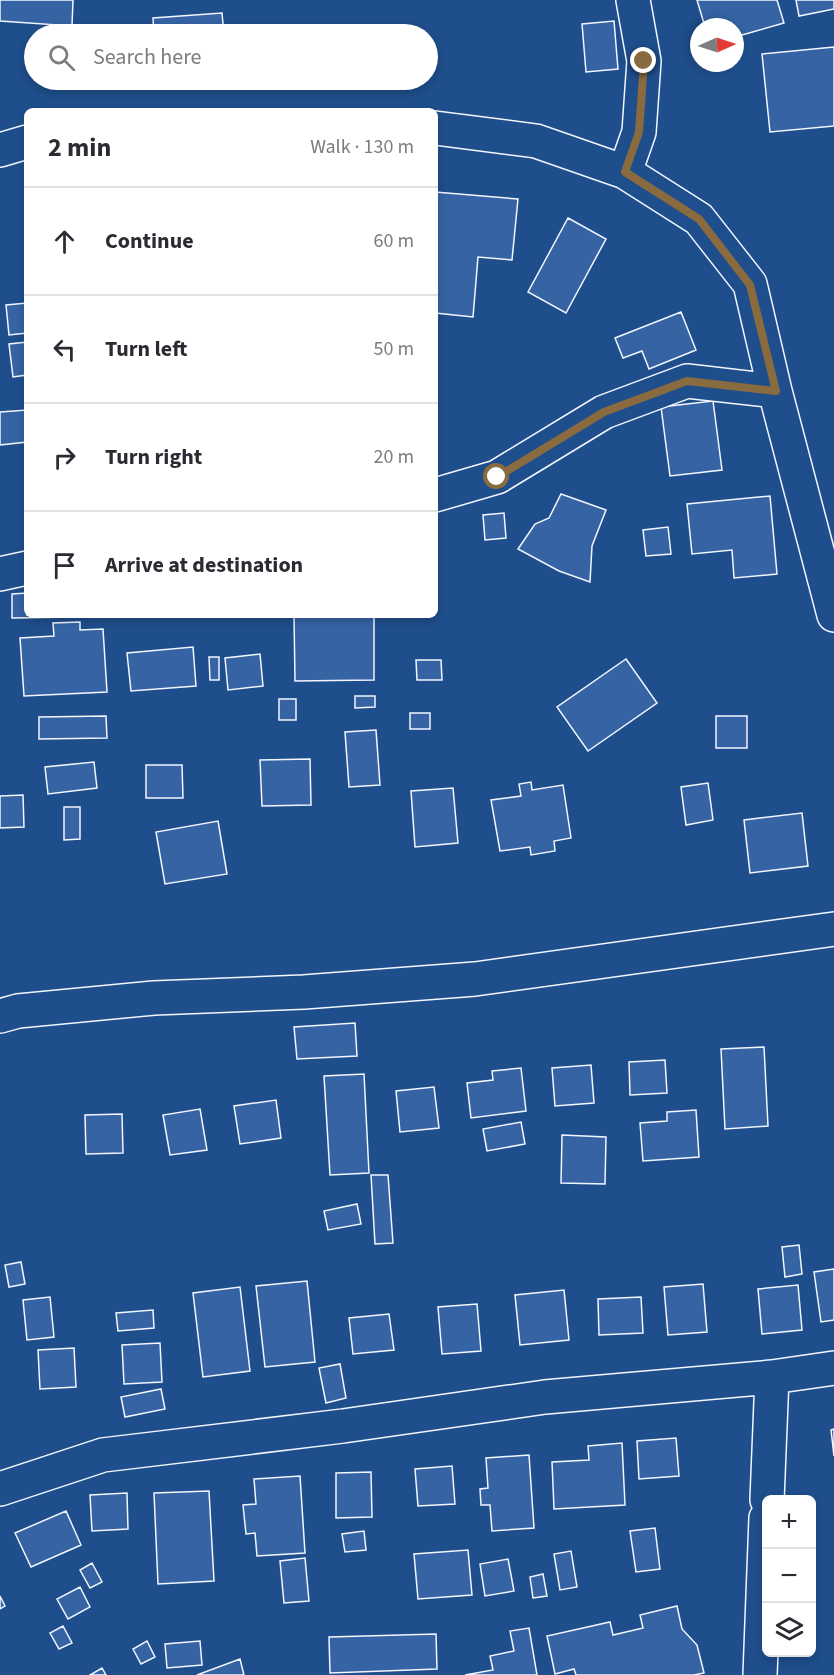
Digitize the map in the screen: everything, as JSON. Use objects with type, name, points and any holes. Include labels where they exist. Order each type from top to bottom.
[{"type":"street","points":[[625,172],[639,132],[644,61],[633,0]]},
{"type":"street","points":[[438,128],[536,141],[625,172],[699,219],[750,285],[834,615]]},
{"type":"street","points":[[0,150],[24,143]]},
{"type":"street","points":[[438,494],[497,477],[604,412],[687,381],[776,391]]},
{"type":"street","points":[[0,574],[24,569]]},
{"type":"street","points":[[0,1016],[18,1011],[154,998],[304,992],[475,979],[834,929]]},
{"type":"street","points":[[0,1489],[103,1455],[343,1426],[545,1397],[772,1377],[834,1368]]},
{"type":"street","points":[[767,1495],[772,1377]]},
{"type":"street","points":[[760,1675],[765,1549]]},
{"type":"building","points":[[0,0],[73,0],[72,24],[0,21]]},
{"type":"building","points":[[697,0],[777,0],[784,23],[744,34],[744,18],[702,18]]},
{"type":"building","points":[[796,0],[834,0],[834,9],[799,16]]},
{"type":"building","points":[[222,13],[223,24],[153,24],[153,18]]},
{"type":"building","points":[[614,21],[618,69],[586,72],[582,24]]},
{"type":"building","points":[[834,47],[834,126],[770,132],[762,54]]},
{"type":"building","points":[[438,192],[518,199],[512,260],[478,257],[473,317],[438,313]]},
{"type":"building","points":[[568,218],[606,239],[566,313],[528,292]]},
{"type":"building","points":[[24,303],[24,333],[9,335],[6,305]]},
{"type":"building","points":[[681,312],[696,350],[649,369],[642,351],[623,358],[615,338]]},
{"type":"building","points":[[24,342],[24,375],[13,377],[9,344]]},
{"type":"building","points":[[713,401],[722,470],[670,476],[661,407]]},
{"type":"building","points":[[24,410],[24,442],[0,445],[0,412]]},
{"type":"building","points":[[561,494],[606,510],[592,546],[590,582],[559,571],[518,549],[535,524],[549,518]]},
{"type":"building","points":[[770,496],[777,574],[734,578],[732,550],[692,554],[687,504]]},
{"type":"building","points":[[504,513],[506,538],[485,540],[483,515]]},
{"type":"building","points":[[668,527],[671,554],[646,556],[643,530]]},
{"type":"building","points":[[24,593],[24,618],[12,618],[12,594]]},
{"type":"building","points":[[294,618],[374,618],[374,680],[295,681]]},
{"type":"building","points":[[80,622],[80,630],[103,629],[107,692],[24,696],[20,638],[54,636],[53,623]]},
{"type":"building","points":[[193,647],[196,686],[131,691],[127,653]]},
{"type":"building","points":[[260,654],[263,686],[228,690],[225,658]]},
{"type":"building","points":[[209,657],[219,657],[219,680],[210,680]]},
{"type":"building","points":[[626,659],[657,703],[588,751],[557,707]]},
{"type":"building","points":[[416,660],[441,660],[442,680],[417,680]]},
{"type":"building","points":[[355,696],[375,696],[375,707],[355,708]]},
{"type":"building","points":[[279,699],[296,699],[296,720],[279,720]]},
{"type":"building","points":[[410,713],[430,713],[430,729],[410,729]]},
{"type":"building","points":[[106,716],[107,738],[39,739],[39,717]]},
{"type":"building","points":[[716,716],[747,716],[747,748],[716,748]]},
{"type":"building","points":[[376,730],[380,785],[349,787],[345,732]]},
{"type":"building","points":[[310,759],[311,805],[262,806],[260,760]]},
{"type":"building","points":[[94,762],[97,788],[48,794],[45,767]]},
{"type":"building","points":[[146,765],[182,765],[183,798],[146,798]]},
{"type":"building","points":[[531,782],[532,790],[563,785],[571,838],[554,841],[555,851],[531,855],[530,847],[500,851],[491,800],[521,796],[519,784]]},
{"type":"building","points":[[708,783],[713,820],[686,825],[681,787]]},
{"type":"building","points":[[453,788],[458,843],[415,847],[411,791]]},
{"type":"building","points":[[23,795],[24,827],[0,828],[0,796]]},
{"type":"building","points":[[64,807],[80,807],[80,839],[64,840]]},
{"type":"building","points":[[802,813],[808,866],[750,873],[744,820]]},
{"type":"building","points":[[218,821],[227,874],[165,884],[156,832]]},
{"type":"building","points":[[355,1023],[357,1056],[297,1059],[294,1027]]},
{"type":"building","points":[[764,1047],[768,1126],[725,1129],[721,1049]]},
{"type":"building","points":[[665,1060],[667,1093],[630,1095],[629,1062]]},
{"type":"building","points":[[591,1065],[594,1103],[555,1106],[552,1068]]},
{"type":"building","points":[[521,1068],[526,1111],[471,1118],[467,1083],[493,1080],[492,1071]]},
{"type":"building","points":[[364,1074],[369,1173],[330,1175],[324,1076]]},
{"type":"building","points":[[434,1087],[439,1128],[400,1132],[396,1091]]},
{"type":"building","points":[[276,1100],[281,1138],[240,1144],[234,1106]]},
{"type":"building","points":[[200,1109],[207,1150],[170,1155],[163,1115]]},
{"type":"building","points":[[696,1110],[699,1157],[643,1161],[640,1123],[667,1121],[667,1112]]},
{"type":"building","points":[[122,1114],[123,1153],[86,1154],[85,1115]]},
{"type":"building","points":[[521,1122],[525,1144],[487,1151],[483,1129]]},
{"type":"building","points":[[562,1135],[606,1137],[605,1184],[561,1183]]},
{"type":"building","points":[[371,1175],[388,1175],[393,1243],[375,1244]]},
{"type":"building","points":[[357,1204],[361,1224],[328,1230],[324,1211]]},
{"type":"building","points":[[799,1245],[802,1274],[785,1277],[782,1247]]},
{"type":"building","points":[[21,1262],[25,1284],[9,1287],[5,1265]]},
{"type":"building","points":[[834,1269],[834,1320],[821,1322],[814,1272]]},
{"type":"building","points":[[307,1281],[315,1362],[265,1367],[256,1286]]},
{"type":"building","points":[[703,1284],[707,1332],[668,1335],[664,1287]]},
{"type":"building","points":[[798,1285],[802,1330],[762,1334],[758,1289]]},
{"type":"building","points":[[240,1287],[250,1371],[203,1377],[193,1293]]},
{"type":"building","points":[[564,1290],[569,1340],[520,1345],[515,1295]]},
{"type":"building","points":[[50,1297],[54,1337],[27,1340],[23,1300]]},
{"type":"building","points":[[641,1297],[643,1333],[599,1335],[598,1299]]},
{"type":"building","points":[[477,1304],[481,1351],[442,1354],[438,1307]]},
{"type":"building","points":[[153,1310],[154,1328],[118,1331],[116,1313]]},
{"type":"building","points":[[389,1314],[394,1350],[353,1354],[349,1318]]},
{"type":"building","points":[[160,1343],[162,1382],[124,1384],[122,1345]]},
{"type":"building","points":[[74,1348],[76,1387],[40,1389],[38,1350]]},
{"type":"building","points":[[340,1364],[346,1398],[326,1403],[319,1368]]},
{"type":"building","points":[[161,1389],[165,1409],[125,1417],[121,1397]]},
{"type":"building","points":[[834,1429],[834,1456],[831,1430]]},
{"type":"building","points":[[676,1438],[679,1476],[639,1479],[637,1441]]},
{"type":"building","points":[[622,1443],[625,1505],[554,1509],[552,1462],[589,1460],[588,1446]]},
{"type":"building","points":[[529,1455],[534,1528],[492,1531],[490,1505],[481,1505],[480,1489],[488,1488],[486,1458]]},
{"type":"building","points":[[452,1466],[455,1504],[418,1506],[415,1469]]},
{"type":"building","points":[[371,1472],[372,1517],[336,1518],[336,1473]]},
{"type":"building","points":[[300,1476],[305,1553],[257,1556],[255,1533],[246,1534],[243,1505],[256,1504],[254,1479]]},
{"type":"building","points":[[209,1491],[214,1581],[158,1584],[154,1493]]},
{"type":"building","points":[[127,1493],[128,1529],[92,1531],[90,1495]]},
{"type":"building","points":[[66,1511],[81,1545],[31,1567],[15,1533]]},
{"type":"building","points":[[655,1528],[660,1569],[636,1572],[630,1531]]},
{"type":"building","points":[[364,1531],[366,1550],[345,1552],[342,1534]]},
{"type":"building","points":[[468,1550],[472,1595],[418,1599],[414,1554]]},
{"type":"building","points":[[571,1551],[577,1587],[560,1590],[554,1554]]},
{"type":"building","points":[[305,1558],[309,1601],[284,1603],[280,1561]]},
{"type":"building","points":[[508,1559],[514,1591],[485,1596],[480,1564]]},
{"type":"building","points":[[92,1563],[102,1582],[90,1588],[80,1570]]},
{"type":"building","points":[[543,1574],[547,1596],[533,1598],[530,1577]]},
{"type":"building","points":[[80,1587],[90,1607],[68,1619],[57,1599]]},
{"type":"building","points":[[0,1596],[5,1606],[0,1609]]},
{"type":"building","points":[[677,1606],[682,1629],[697,1645],[704,1673],[694,1675],[576,1675],[574,1669],[555,1674],[547,1636],[610,1622],[613,1635],[643,1628],[640,1615]]},
{"type":"building","points":[[63,1626],[72,1643],[59,1649],[50,1633]]},
{"type":"building","points":[[529,1628],[537,1675],[465,1675],[493,1670],[490,1656],[514,1651],[510,1631]]},
{"type":"building","points":[[436,1634],[437,1669],[330,1673],[329,1637]]},
{"type":"building","points":[[147,1641],[155,1657],[141,1664],[133,1649]]},
{"type":"building","points":[[200,1641],[202,1665],[167,1668],[165,1644]]},
{"type":"building","points":[[240,1659],[244,1675],[197,1675]]},
{"type":"building","points":[[102,1668],[106,1675],[90,1675]]},
{"type":"route","points":[[497,477],[604,412],[687,381],[776,391],[750,285],[699,219],[625,172],[639,132],[644,61]]}]
